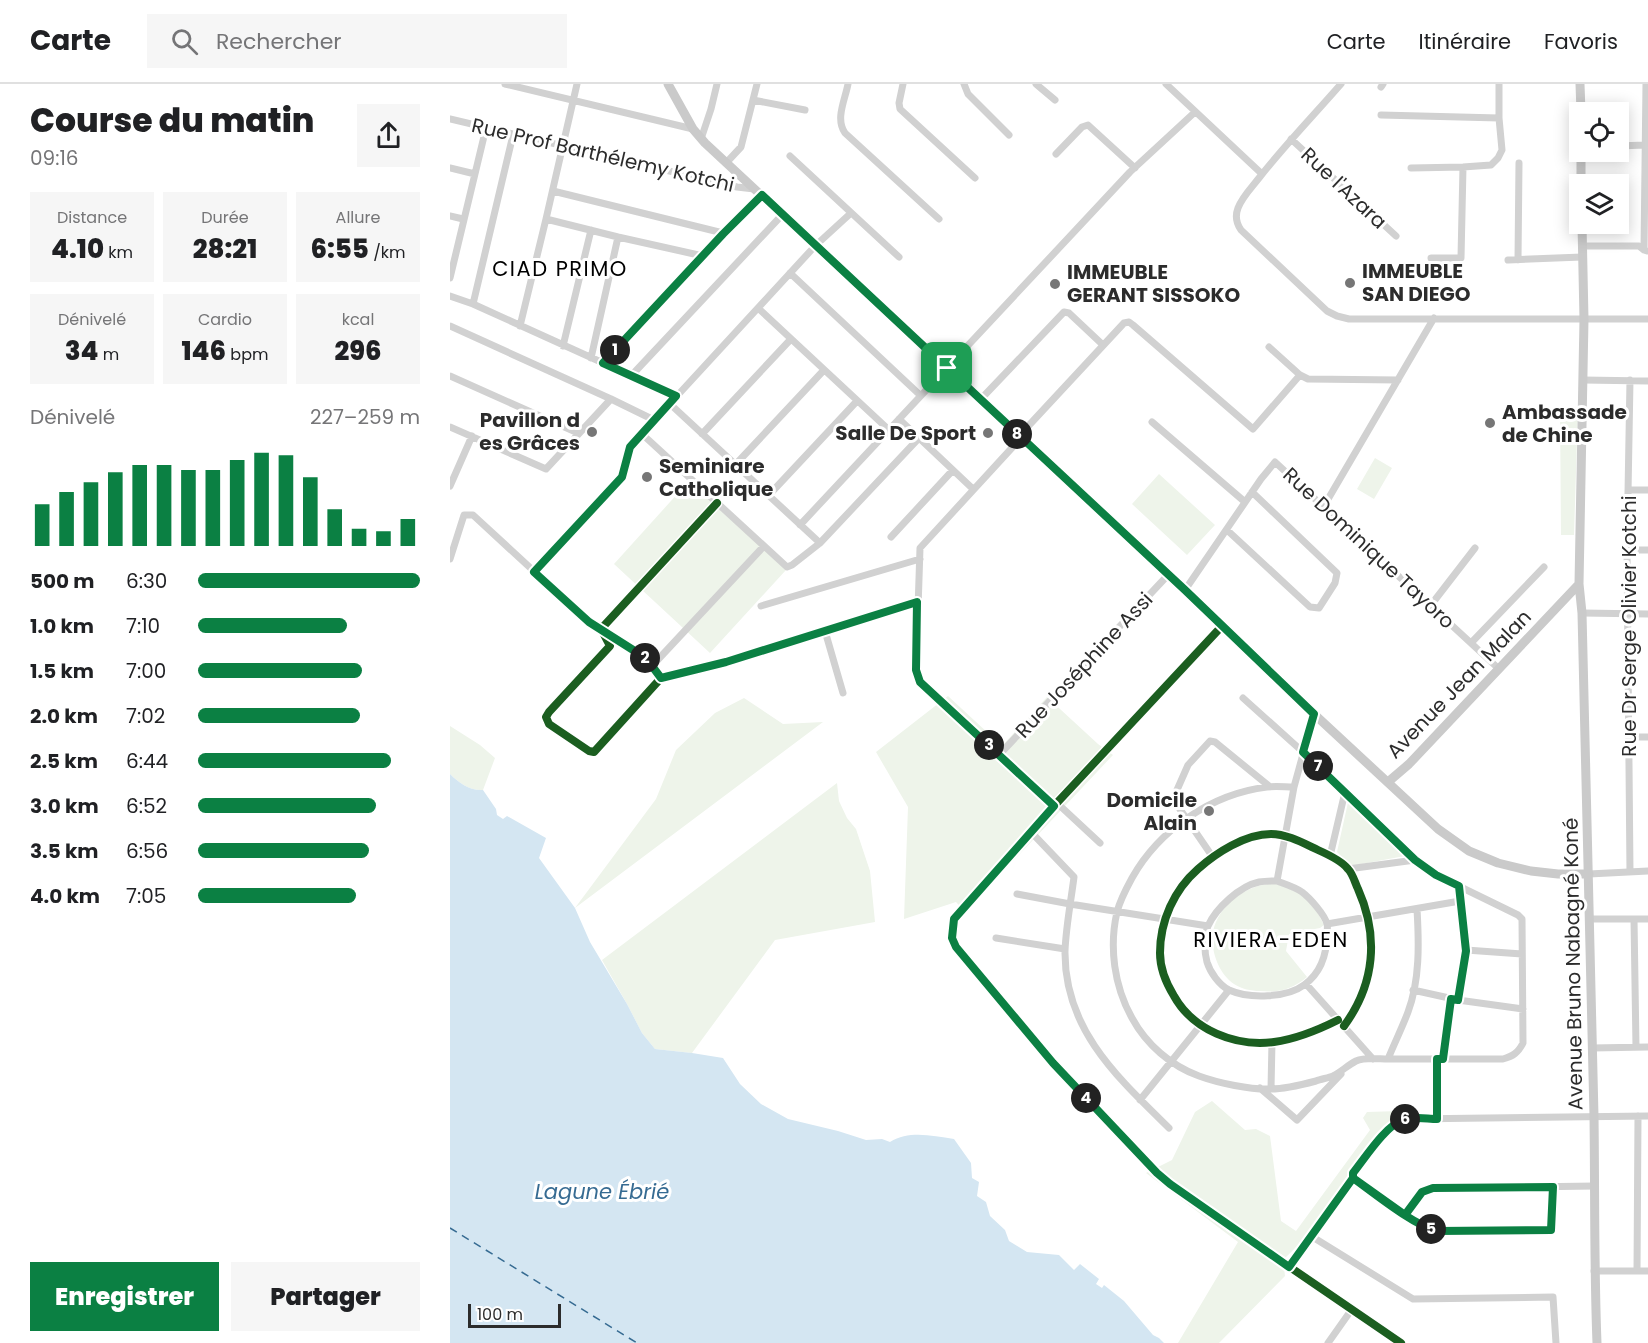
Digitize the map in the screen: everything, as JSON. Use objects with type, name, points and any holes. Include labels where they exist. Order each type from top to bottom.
[{"type":"main road","name":"Avenue Jean Malan","points":[[668,84],[701,139],[1388,782],[1409,764],[1579,584]]},
{"type":"main road","points":[[1580,84],[1581,102]]},
{"type":"main road","points":[[1579,584],[1584,319],[1582,234]]},
{"type":"main road","name":"Avenue Bruno Nabagné Koné","points":[[1579,584],[1582,613],[1589,874],[1597,1343]]},
{"type":"main road","points":[[1388,782],[1438,829],[1483,858],[1512,868],[1531,871],[1589,874]]},
{"type":"street","points":[[505,84],[693,129]]},
{"type":"street","points":[[520,326],[577,84]]},
{"type":"street","points":[[701,139],[717,84]]},
{"type":"street","points":[[727,162],[741,147],[757,84]]},
{"type":"street","points":[[848,84],[840,121],[845,133],[939,219]]},
{"type":"street","points":[[903,84],[898,103],[900,109],[975,178]]},
{"type":"street","points":[[964,84],[968,94],[1010,135]]},
{"type":"street","points":[[1036,84],[1054,100]]},
{"type":"street","points":[[1166,84],[1262,174]]},
{"type":"street","points":[[1341,84],[1262,174],[1241,201],[1236,214],[1237,225],[1241,230],[1327,311],[1349,319],[1648,319]]},
{"type":"street","points":[[1412,168],[1491,165],[1498,159],[1502,150],[1499,84]]},
{"type":"street","points":[[1646,84],[1646,250]]},
{"type":"street","points":[[753,100],[806,110]]},
{"type":"street","points":[[800,525],[1135,168],[1196,112]]},
{"type":"street","points":[[1381,115],[1499,118]]},
{"type":"street","name":"Rue Prof Barthélemy Kotchi","points":[[450,120],[759,192]]},
{"type":"street","points":[[1056,154],[1082,127],[1088,125],[1135,168]]},
{"type":"street","points":[[450,278],[451,265],[486,128]]},
{"type":"street","points":[[473,304],[513,135]]},
{"type":"street","name":"Rue l'Azara","points":[[1291,139],[1396,236]]},
{"type":"street","points":[[1629,146],[1645,145]]},
{"type":"street","points":[[790,156],[899,257]]},
{"type":"street","points":[[1518,260],[1519,163]]},
{"type":"street","points":[[1431,258],[1461,258],[1463,167]]},
{"type":"street","points":[[450,168],[475,174]]},
{"type":"street","points":[[553,191],[723,234]]},
{"type":"street","points":[[603,363],[759,192]]},
{"type":"street","points":[[534,572],[622,477],[630,447],[815,246],[851,213]]},
{"type":"street","points":[[631,376],[782,215]]},
{"type":"street","points":[[450,216],[463,219]]},
{"type":"street","points":[[546,219],[703,256]]},
{"type":"street","points":[[563,346],[591,231]]},
{"type":"street","points":[[591,358],[618,237]]},
{"type":"street","points":[[1582,246],[1640,246],[1646,250]]},
{"type":"street","points":[[1508,260],[1582,257]]},
{"type":"street","points":[[790,273],[920,395]]},
{"type":"street","points":[[450,296],[473,304],[676,396]]},
{"type":"street","points":[[758,308],[889,430]]},
{"type":"street","points":[[980,400],[1064,312],[1069,313],[1103,345]]},
{"type":"street","points":[[1324,506],[1434,318]]},
{"type":"street","points":[[1100,843],[920,682],[916,670],[920,548],[1124,323],[1129,322],[1253,429],[1300,375]]},
{"type":"street","points":[[450,326],[654,420]]},
{"type":"street","points":[[702,434],[791,339]]},
{"type":"street","points":[[1269,347],[1300,375],[1308,379],[1398,380]]},
{"type":"street","points":[[736,464],[824,370]]},
{"type":"street","points":[[450,376],[578,433]]},
{"type":"street","points":[[1583,380],[1648,381]]},
{"type":"street","name":"Rue Dr Serge Olivier Kotchi","points":[[1630,380],[1627,550],[1630,872]]},
{"type":"street","points":[[450,427],[546,469],[611,399]]},
{"type":"street","points":[[769,495],[857,401]]},
{"type":"street","points":[[669,403],[820,543]]},
{"type":"street","points":[[899,419],[974,489]]},
{"type":"street","points":[[1152,422],[1245,502]]},
{"type":"street","points":[[642,434],[787,567],[792,566],[820,543],[919,438]]},
{"type":"street","points":[[450,486],[453,470],[472,436]]},
{"type":"street","name":"Rue Dominique Tayoro","points":[[1185,590],[1275,462],[1499,669]]},
{"type":"street","points":[[891,537],[952,470]]},
{"type":"street","points":[[1628,490],[1648,490]]},
{"type":"street","points":[[1228,531],[1310,607],[1319,608],[1335,584],[1337,573],[1254,494]]},
{"type":"street","points":[[601,629],[717,503]]},
{"type":"street","points":[[450,559],[464,515],[473,515],[589,622],[641,655],[661,678]]},
{"type":"street","points":[[652,666],[764,546]]},
{"type":"street","points":[[1431,605],[1475,548]]},
{"type":"street","points":[[1627,550],[1648,550]]},
{"type":"street","points":[[761,606],[920,559]]},
{"type":"street","points":[[1471,643],[1544,567]]},
{"type":"street","name":"Rue Joséphine Assi","points":[[999,755],[1168,574]]},
{"type":"street","points":[[601,629],[610,646],[546,717],[549,723],[589,751],[594,752],[661,678],[726,662],[917,602]]},
{"type":"street","points":[[1582,613],[1648,614]]},
{"type":"street","points":[[1222,626],[1056,804],[954,919],[952,938],[956,947],[1053,1063],[1157,1173],[1401,1343]]},
{"type":"street","points":[[825,631],[843,693]]},
{"type":"street","points":[[1243,698],[1303,752],[1415,860],[1436,875],[1522,919],[1524,925],[1523,1043],[1520,1050],[1503,1059],[1358,1059],[1332,1076],[1304,1084],[1271,1089],[1240,1086],[1199,1077],[1172,1063],[1149,1042],[1126,1008],[1115,970],[1113,948],[1117,911],[1126,889],[1144,860],[1165,835],[1187,818],[1229,796],[1269,786],[1294,787]]},
{"type":"street","points":[[1277,881],[1294,787],[1314,714]]},
{"type":"street","points":[[1629,737],[1648,737]]},
{"type":"street","points":[[1212,856],[1173,798],[1188,765],[1210,741],[1215,742],[1269,786]]},
{"type":"street","points":[[1330,856],[1345,792]]},
{"type":"street","points":[[1031,832],[1074,878],[1065,949],[1069,984],[1083,1027],[1095,1049],[1107,1064],[1168,1128]]},
{"type":"street","points":[[1270,834],[1286,837],[1330,856],[1348,869],[1368,917],[1372,936],[1367,975],[1362,996],[1355,1011],[1341,1023],[1302,1036],[1272,1042],[1234,1040],[1201,1026],[1180,1007],[1167,983],[1160,960],[1160,941],[1164,920],[1184,884],[1212,856],[1228,847],[1270,834]]},
{"type":"street","points":[[1348,869],[1415,860]]},
{"type":"street","points":[[1589,874],[1648,871]]},
{"type":"street","points":[[1277,881],[1301,891],[1314,903],[1327,924],[1327,949],[1321,966],[1306,984],[1288,993],[1276,996],[1229,990],[1216,978],[1207,962],[1205,945],[1208,926],[1222,906],[1237,892],[1258,882],[1277,881]]},
{"type":"street","points":[[1437,1119],[1440,1059],[1466,951],[1459,886]]},
{"type":"street","points":[[1017,894],[1208,926]]},
{"type":"street","points":[[1327,924],[1460,901]]},
{"type":"street","points":[[1388,1059],[1409,1010],[1413,990],[1419,938],[1417,909]]},
{"type":"street","points":[[1590,919],[1648,919]]},
{"type":"street","points":[[1634,919],[1636,1047]]},
{"type":"street","points":[[996,938],[1065,949]]},
{"type":"street","points":[[1466,951],[1522,954]]},
{"type":"street","points":[[1306,984],[1373,1059]]},
{"type":"street","points":[[1140,1100],[1229,990]]},
{"type":"street","points":[[1413,990],[1455,1000],[1523,1010]]},
{"type":"street","points":[[1271,1089],[1272,1042]]},
{"type":"street","points":[[1592,1048],[1648,1047]]},
{"type":"street","points":[[1260,1088],[1297,1120],[1350,1065]]},
{"type":"street","points":[[1637,1271],[1638,1116]]},
{"type":"street","points":[[1289,1267],[1353,1178],[1353,1173],[1386,1132],[1401,1120],[1648,1116]]},
{"type":"street","points":[[1353,1178],[1405,1215],[1437,1231],[1551,1230],[1553,1187]]},
{"type":"street","points":[[1638,1181],[1648,1181]]},
{"type":"street","points":[[1405,1215],[1422,1192],[1433,1188],[1595,1186]]},
{"type":"street","points":[[1311,1236],[1413,1299],[1554,1297],[1556,1343]]},
{"type":"street","points":[[1594,1271],[1648,1271]]},
{"type":"street","points":[[1328,1343],[1352,1309]]},
{"type":"shaded area","points":[[1578,408],[1574,535],[1561,535],[1560,409]]},
{"type":"shaded area","points":[[1375,458],[1392,468],[1374,499],[1357,489]]},
{"type":"shaded area","points":[[1159,474],[1215,525],[1187,555],[1132,504]]},
{"type":"shaded area","points":[[689,481],[786,570],[710,653],[614,564]]},
{"type":"shaded area","points":[[948,696],[1002,746],[1047,697],[1113,755],[965,912],[956,902],[904,919],[908,807],[876,752]]},
{"type":"shaded area","points":[[744,698],[783,724],[823,722],[575,908],[656,799],[676,750],[715,713]]},
{"type":"shaded area","points":[[450,726],[480,745],[495,758],[483,790],[465,786],[450,774]]},
{"type":"shaded area","points":[[837,783],[839,801],[847,818],[856,829],[870,871],[875,922],[775,940],[692,1053],[655,1049],[642,1033],[602,960]]},
{"type":"shaded area","points":[[1349,798],[1410,855],[1351,866],[1337,852]]},
{"type":"shaded area","points":[[1275,883],[1299,893],[1313,904],[1324,925],[1320,928],[1289,934],[1286,951],[1307,977],[1296,985],[1280,991],[1253,991],[1234,984],[1222,972],[1213,947],[1213,930],[1226,906],[1240,894]]},
{"type":"shaded area","points":[[1212,1101],[1245,1130],[1256,1129],[1270,1136],[1281,1221],[1296,1231],[1370,1130],[1363,1118],[1367,1112],[1400,1111],[1352,1172],[1335,1209],[1283,1260],[1285,1276],[1219,1343],[1178,1343],[1238,1242],[1146,1173],[1172,1160],[1195,1112]]},
{"type":"water","name":"Lagune Ébrié","points":[[450,774],[465,786],[483,790],[496,809],[497,815],[503,819],[507,816],[546,838],[539,858],[575,908],[590,942],[642,1033],[655,1049],[723,1058],[740,1084],[761,1104],[788,1119],[866,1140],[882,1139],[890,1142],[913,1135],[954,1139],[971,1163],[972,1178],[979,1182],[977,1196],[986,1202],[990,1216],[1005,1230],[1009,1241],[1027,1252],[1059,1255],[1074,1270],[1080,1264],[1099,1279],[1096,1284],[1102,1288],[1104,1285],[1124,1301],[1153,1335],[1164,1343],[450,1343]]},
{"type":"ferry route","points":[[450,1228],[637,1343]]},
{"type":"cycle path","points":[[717,503],[601,629],[610,646],[546,717],[549,724],[589,751],[594,752],[661,678],[726,662],[917,602]]},
{"type":"cycle path","points":[[1222,626],[1054,806],[962,910],[953,927],[954,942],[1053,1063],[1157,1173],[1218,1218],[1401,1343]]},
{"type":"cycle path","points":[[1338,1020],[1315,1031],[1283,1041],[1259,1043],[1230,1039],[1216,1034],[1192,1018],[1182,1008],[1168,986],[1160,959],[1166,918],[1175,896],[1189,877],[1222,851],[1241,841],[1271,834],[1301,842],[1345,866],[1353,876],[1365,907],[1369,924],[1371,959],[1362,993],[1344,1026]]},
{"type":"place","name":"IMMEUBLE SAN DIEGO","points":[[1350,283]]},
{"type":"place","name":"IMMEUBLE GERANT SISSOKO","points":[[1055,284]]},
{"type":"place","name":"Ambassade de Chine","points":[[1490,423]]},
{"type":"place","name":"Pavillon d es Grâces","points":[[592,432]]},
{"type":"place","name":"Salle De Sport","points":[[988,433]]},
{"type":"place","name":"Seminiare Catholique","points":[[647,477]]},
{"type":"place","name":"Domicile Alain","points":[[1209,811]]},
{"type":"district","name":"CIAD PRIMO","points":[[560,268]]},
{"type":"district","name":"RIVIERA-EDEN","points":[[1271,939]]},
{"type":"route","points":[[947,368],[762,195],[603,363],[676,396],[630,447],[622,477],[534,572],[589,622],[641,655],[661,678],[726,662],[917,602],[916,670],[920,682],[1054,806],[954,919],[952,938],[956,947],[1053,1063],[1157,1173],[1289,1267],[1353,1178],[1405,1215],[1437,1231],[1551,1230],[1553,1187],[1433,1188],[1422,1192],[1405,1215],[1353,1178],[1353,1173],[1395,1124],[1401,1120],[1437,1119],[1437,1059],[1443,1059],[1451,999],[1458,1000],[1464,973],[1466,951],[1459,886],[1436,875],[1415,860],[1303,752],[1314,714],[947,368]]}]
